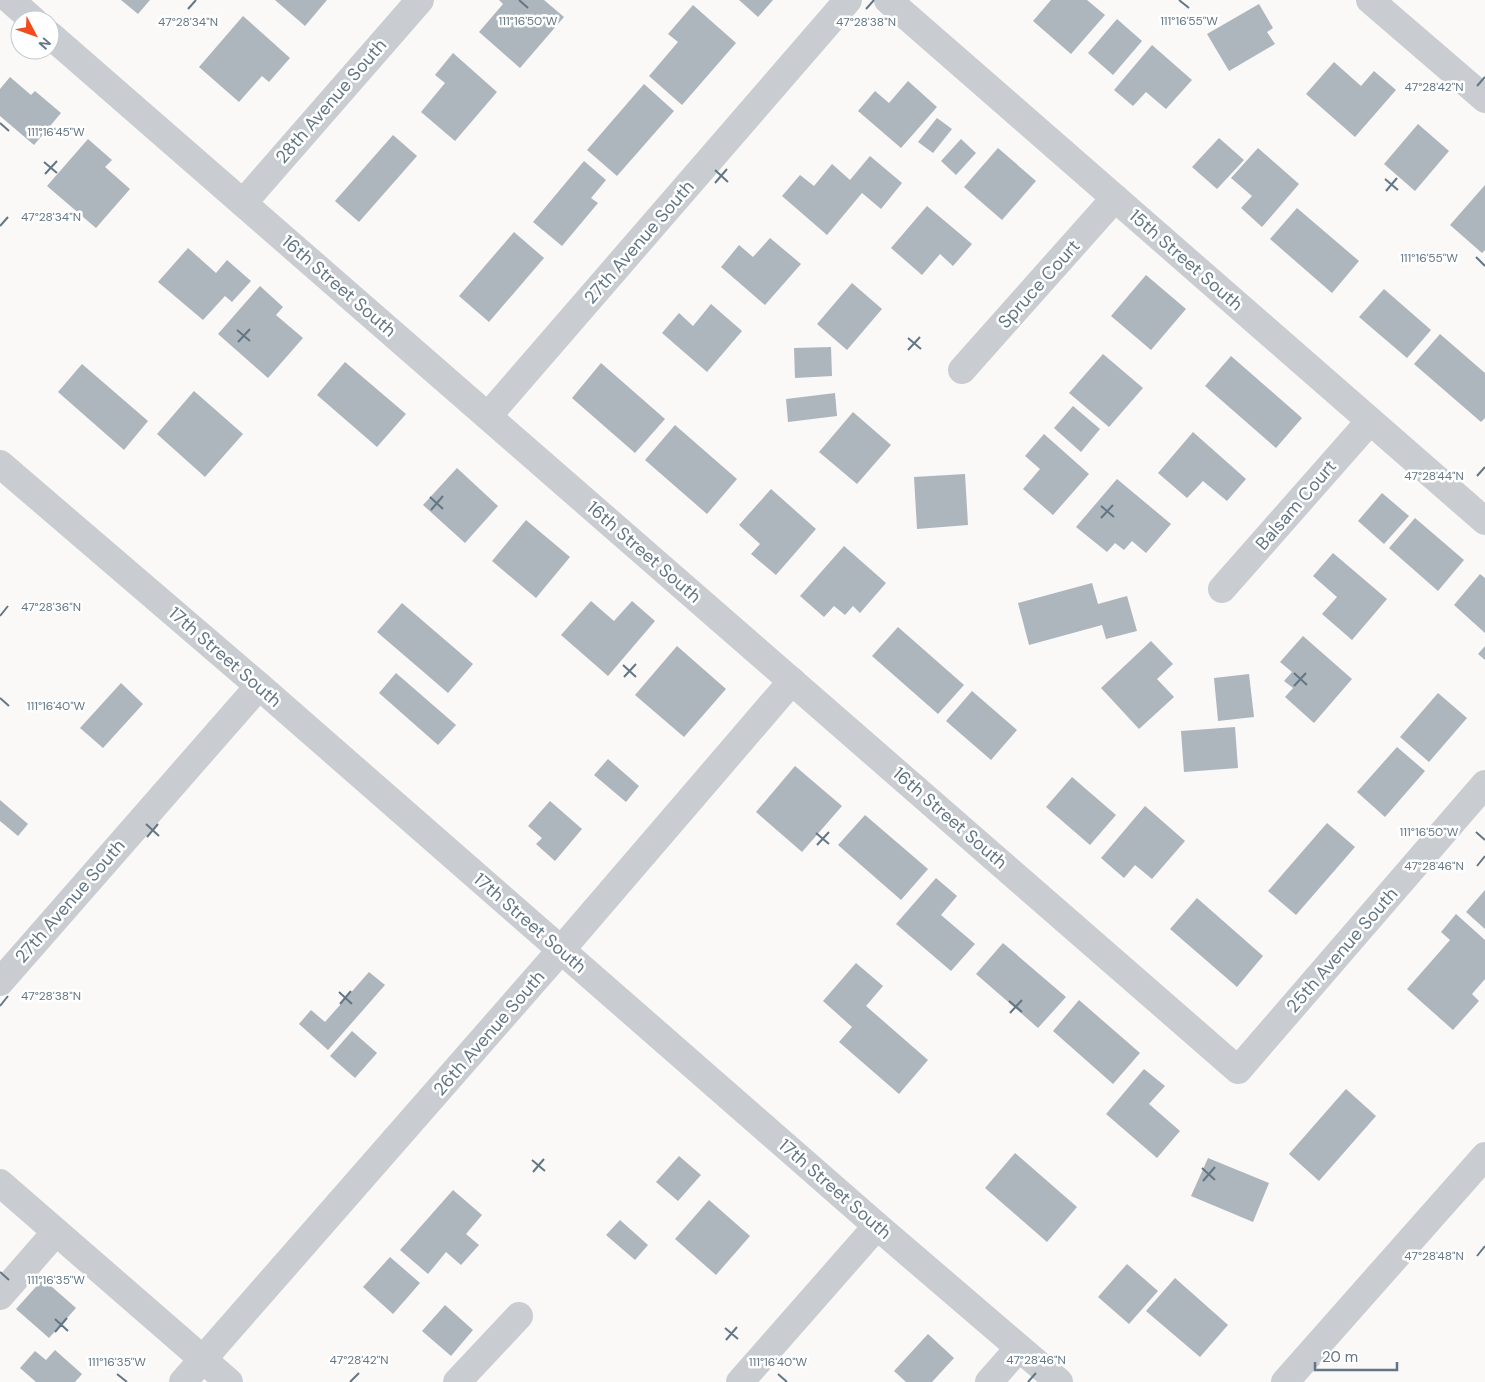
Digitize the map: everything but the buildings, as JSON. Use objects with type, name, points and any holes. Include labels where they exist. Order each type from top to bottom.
[{"type":"street","points":[[10,0],[22,10]]},
{"type":"street","name":"28th Avenue South","points":[[243,203],[420,0]]},
{"type":"street","name":"27th Avenue South","points":[[488,416],[848,0]]},
{"type":"street","name":"15th Street South","points":[[888,0],[1485,521]]},
{"type":"street","points":[[1370,0],[1485,99]]},
{"type":"street","name":"16th Street South","points":[[60,44],[1238,1070]]},
{"type":"street","name":"Spruce Court","points":[[962,370],[1115,198]]},
{"type":"street","name":"Balsam Court","points":[[1222,589],[1370,421]]},
{"type":"street","name":"17th Street South","points":[[0,464],[259,686],[877,1226],[1059,1382]]},
{"type":"street","name":"26th Avenue South","points":[[183,1382],[561,950],[792,681]]},
{"type":"street","name":"27th Avenue South","points":[[0,982],[259,686]]},
{"type":"street","name":"25th Avenue South","points":[[1238,1070],[1485,784]]},
{"type":"street","points":[[1285,1382],[1485,1156]]},
{"type":"street","points":[[0,1183],[229,1382]]},
{"type":"street","points":[[740,1382],[877,1226]]},
{"type":"street","points":[[0,1296],[56,1232]]},
{"type":"street","points":[[457,1382],[519,1316]]},
{"type":"street","points":[[989,1382],[1019,1348]]}]
